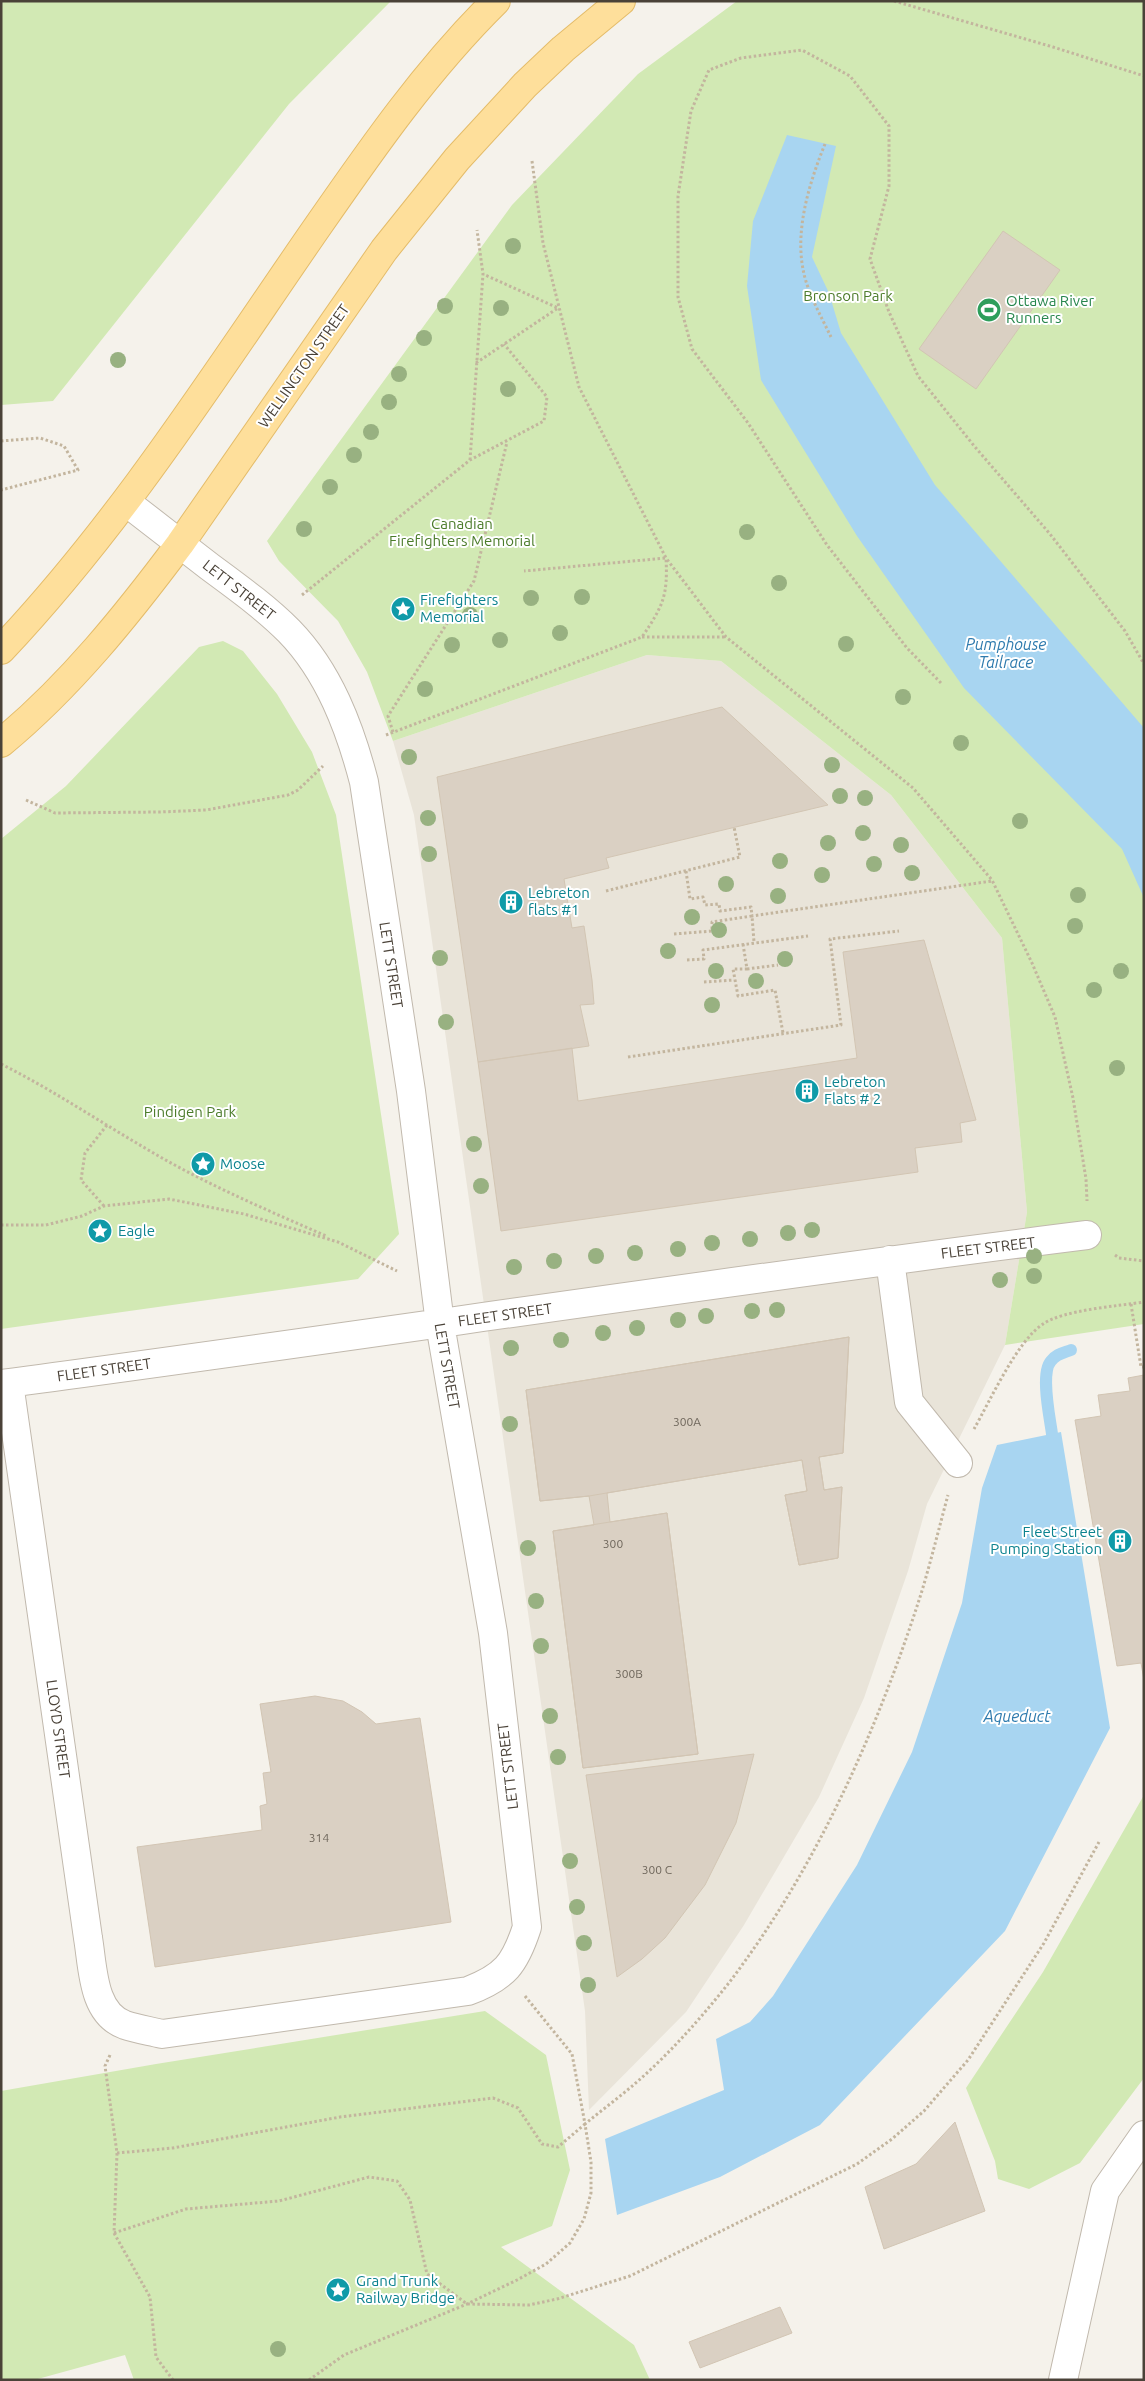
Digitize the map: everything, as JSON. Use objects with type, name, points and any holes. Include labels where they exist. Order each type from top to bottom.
[{"type":"main road","points":[[1,650],[56,590],[126,502],[374,145],[425,78],[496,1]]},
{"type":"main road","name":"WELLINGTON STREET","points":[[1,743],[52,695],[102,643],[180,544],[384,250],[457,159],[525,85],[563,49],[621,1]]},
{"type":"street","name":"LETT STREET","points":[[126,502],[290,632],[315,665],[338,704],[355,747],[364,782],[411,1091],[440,1324],[493,1633],[527,1927],[520,1949],[507,1968],[492,1982],[468,1991],[162,2034]]},
{"type":"street","name":"FLEET STREET","points":[[5,1384],[890,1260],[1087,1236]]},
{"type":"street","points":[[890,1260],[909,1402],[958,1463]]},
{"type":"street","name":"LLOYD STREET","points":[[5,1384],[98,1997],[106,2012],[123,2025],[162,2034]]},
{"type":"street","points":[[1063,2380],[1104,2191],[1144,2136]]},
{"type":"path","points":[[894,1],[1053,47],[1144,76]]},
{"type":"path","points":[[941,683],[907,648],[827,545],[748,423],[692,349],[678,297],[678,196],[688,127],[691,111],[709,70],[741,58],[802,50],[850,76],[890,126],[888,186],[870,260],[889,312],[918,376],[975,447],[1050,534],[1125,631],[1144,664]]},
{"type":"path","points":[[825,144],[811,182],[804,216],[802,268],[831,337]]},
{"type":"path","points":[[532,161],[543,243],[558,308],[583,398],[666,558],[726,637],[913,788],[992,880],[1032,963],[1055,1017],[1073,1098],[1086,1179],[1087,1236]]},
{"type":"path","points":[[470,460],[483,274],[477,230]]},
{"type":"path","points":[[483,274],[558,308]]},
{"type":"path","points":[[476,363],[558,308]]},
{"type":"path","points":[[272,616],[305,593],[470,460],[544,421],[547,397],[504,344]]},
{"type":"path","points":[[1,442],[40,438],[64,446],[78,470],[1,490]]},
{"type":"path","points":[[393,732],[388,716],[474,581],[507,441]]},
{"type":"path","points":[[524,571],[666,558]]},
{"type":"path","points":[[642,637],[656,616],[665,597],[666,558]]},
{"type":"path","points":[[26,800],[56,813],[206,810],[273,799],[298,790],[325,764],[355,747],[642,637],[726,637]]},
{"type":"path","points":[[606,890],[740,857],[734,827]]},
{"type":"path","points":[[686,871],[690,899],[704,897],[705,905],[719,904],[720,911],[751,907],[754,942]]},
{"type":"path","points":[[674,934],[712,931],[712,922],[992,880]]},
{"type":"path","points":[[628,1057],[840,1025],[830,939],[899,931]]},
{"type":"path","points":[[687,960],[704,958],[703,950],[808,936]]},
{"type":"path","points":[[743,944],[747,969]]},
{"type":"path","points":[[778,965],[733,969],[738,996],[775,990],[783,1033]]},
{"type":"path","points":[[704,982],[734,980]]},
{"type":"path","points":[[1,1064],[221,1190],[338,1242],[403,1274]]},
{"type":"path","points":[[104,1206],[81,1180],[85,1153],[107,1125]]},
{"type":"path","points":[[1,1225],[46,1225],[82,1216],[104,1206],[169,1200],[244,1214],[338,1242]]},
{"type":"path","points":[[118,2154],[174,2148],[340,2117],[493,2098],[518,2108],[542,2144],[558,2147],[639,2080],[688,2030],[727,1985],[792,1889],[827,1825],[881,1706],[921,1593],[958,1463],[1016,1355],[1043,1323],[1061,1316],[1144,1302]]},
{"type":"path","points":[[1131,1304],[1141,1367],[1144,1367]]},
{"type":"path","points":[[114,2233],[186,2209],[279,2201],[369,2177],[397,2181],[410,2200],[427,2274],[467,2304],[529,2305],[630,2276],[857,2164],[892,2139],[924,2111],[968,2060],[1044,1943],[1099,1842]]},
{"type":"path","points":[[309,2380],[344,2355],[467,2304],[546,2264],[570,2243],[584,2219],[591,2192],[591,2162],[572,2054],[532,2007],[507,1968]]},
{"type":"path","points":[[123,2025],[105,2066],[118,2154],[114,2233],[150,2297],[156,2357],[173,2380]]},
{"type":"shaded area","points":[[647,655],[721,661],[891,795],[1002,938],[1027,1212],[1005,1345],[927,1504],[908,1571],[864,1698],[819,1797],[744,1925],[686,2012],[589,2110],[585,2011],[414,815],[393,741]]},
{"type":"green space","points":[[1,1],[391,1],[289,104],[53,401],[1,405]]},
{"type":"green space","name":"Bronson Park","points":[[737,1],[1144,1],[1144,1324],[1005,1345],[1027,1212],[1002,938],[891,795],[721,661],[647,655],[393,741],[367,672],[338,621],[279,561],[267,541],[512,205],[638,74]]},
{"type":"green space","name":"Pindigen Park","points":[[223,641],[243,651],[277,694],[312,752],[336,815],[399,1234],[358,1279],[1,1329],[1,839],[66,786],[199,647]]},
{"type":"green space","points":[[1144,1795],[1144,2078],[1080,2163],[1029,2189],[998,2179],[995,2161],[966,2088],[1043,1972]]},
{"type":"green space","points":[[485,2011],[546,2055],[570,2170],[552,2226],[501,2247],[634,2345],[650,2380],[134,2380],[125,2355],[34,2380],[1,2380],[1,2091]]},
{"type":"water","name":"Pumphouse Tailrace","points":[[787,135],[836,146],[812,257],[829,293],[841,333],[935,485],[1144,728],[1144,898],[1122,849],[964,688],[857,536],[761,380],[747,286],[753,221]]},
{"type":"water","name":"Aqueduct","points":[[1061,1432],[1110,1728],[1005,1931],[820,2125],[720,2177],[617,2215],[605,2139],[724,2090],[716,2039],[750,2022],[773,1996],[857,1865],[912,1752],[962,1603],[982,1488],[997,1445]]},
{"type":"building","name":"Ottawa River Runners","points":[[1003,231],[1060,270],[976,389],[919,349]]},
{"type":"building","name":"Lebreton flats #1","points":[[722,707],[828,805],[606,858],[609,868],[564,879],[572,928],[584,926],[594,1004],[580,1005],[589,1046],[478,1062],[437,777]]},
{"type":"building","name":"Lebreton Flats # 2","points":[[924,940],[976,1120],[960,1123],[962,1142],[915,1148],[918,1172],[501,1231],[478,1062],[572,1048],[578,1101],[857,1058],[843,952]]},
{"type":"building","points":[[849,1337],[843,1453],[819,1457],[824,1490],[842,1487],[838,1558],[799,1565],[785,1495],[807,1491],[802,1460],[607,1493],[610,1522],[667,1513],[698,1754],[583,1768],[553,1531],[594,1525],[589,1496],[540,1501],[526,1390]]},
{"type":"building","points":[[849,1337],[843,1453],[819,1457],[824,1490],[842,1487],[838,1558],[799,1565],[785,1495],[807,1491],[802,1460],[589,1496],[540,1501],[526,1390]]},
{"type":"building","name":"Fleet Street Pumping Station","points":[[1144,1375],[1144,1680],[1141,1663],[1117,1666],[1075,1420],[1101,1416],[1098,1395],[1130,1391],[1128,1378]]},
{"type":"building","points":[[667,1513],[698,1754],[583,1768],[553,1531]]},
{"type":"building","points":[[315,1696],[343,1701],[362,1712],[376,1724],[420,1718],[451,1922],[155,1967],[137,1847],[262,1830],[260,1806],[267,1804],[263,1773],[271,1772],[260,1704]]},
{"type":"building","points":[[754,1754],[736,1823],[705,1885],[665,1938],[642,1959],[617,1977],[586,1775]]},
{"type":"building","points":[[955,2122],[985,2211],[884,2249],[865,2187],[916,2164]]},
{"type":"building","points":[[780,2307],[792,2333],[700,2368],[689,2342]]},
{"type":"waterway","points":[[1052,1434],[1046,1375],[1051,1361],[1060,1354],[1071,1350]]},
{"type":"place","name":"Ottawa River Runners","points":[[989,310]]},
{"type":"place","name":"Firefighters Memorial","points":[[403,609]]},
{"type":"place","name":"Lebreton flats #1","points":[[511,902]]},
{"type":"place","name":"Lebreton Flats # 2","points":[[807,1091]]},
{"type":"place","name":"Moose","points":[[203,1164]]},
{"type":"place","name":"Eagle","points":[[100,1231]]},
{"type":"place","name":"Fleet Street Pumping Station","points":[[1120,1541]]},
{"type":"place","name":"Grand Trunk Railway Bridge","points":[[338,2290]]},
{"type":"park label","name":"Canadian Firefighters Memorial","points":[[462,532]]}]
